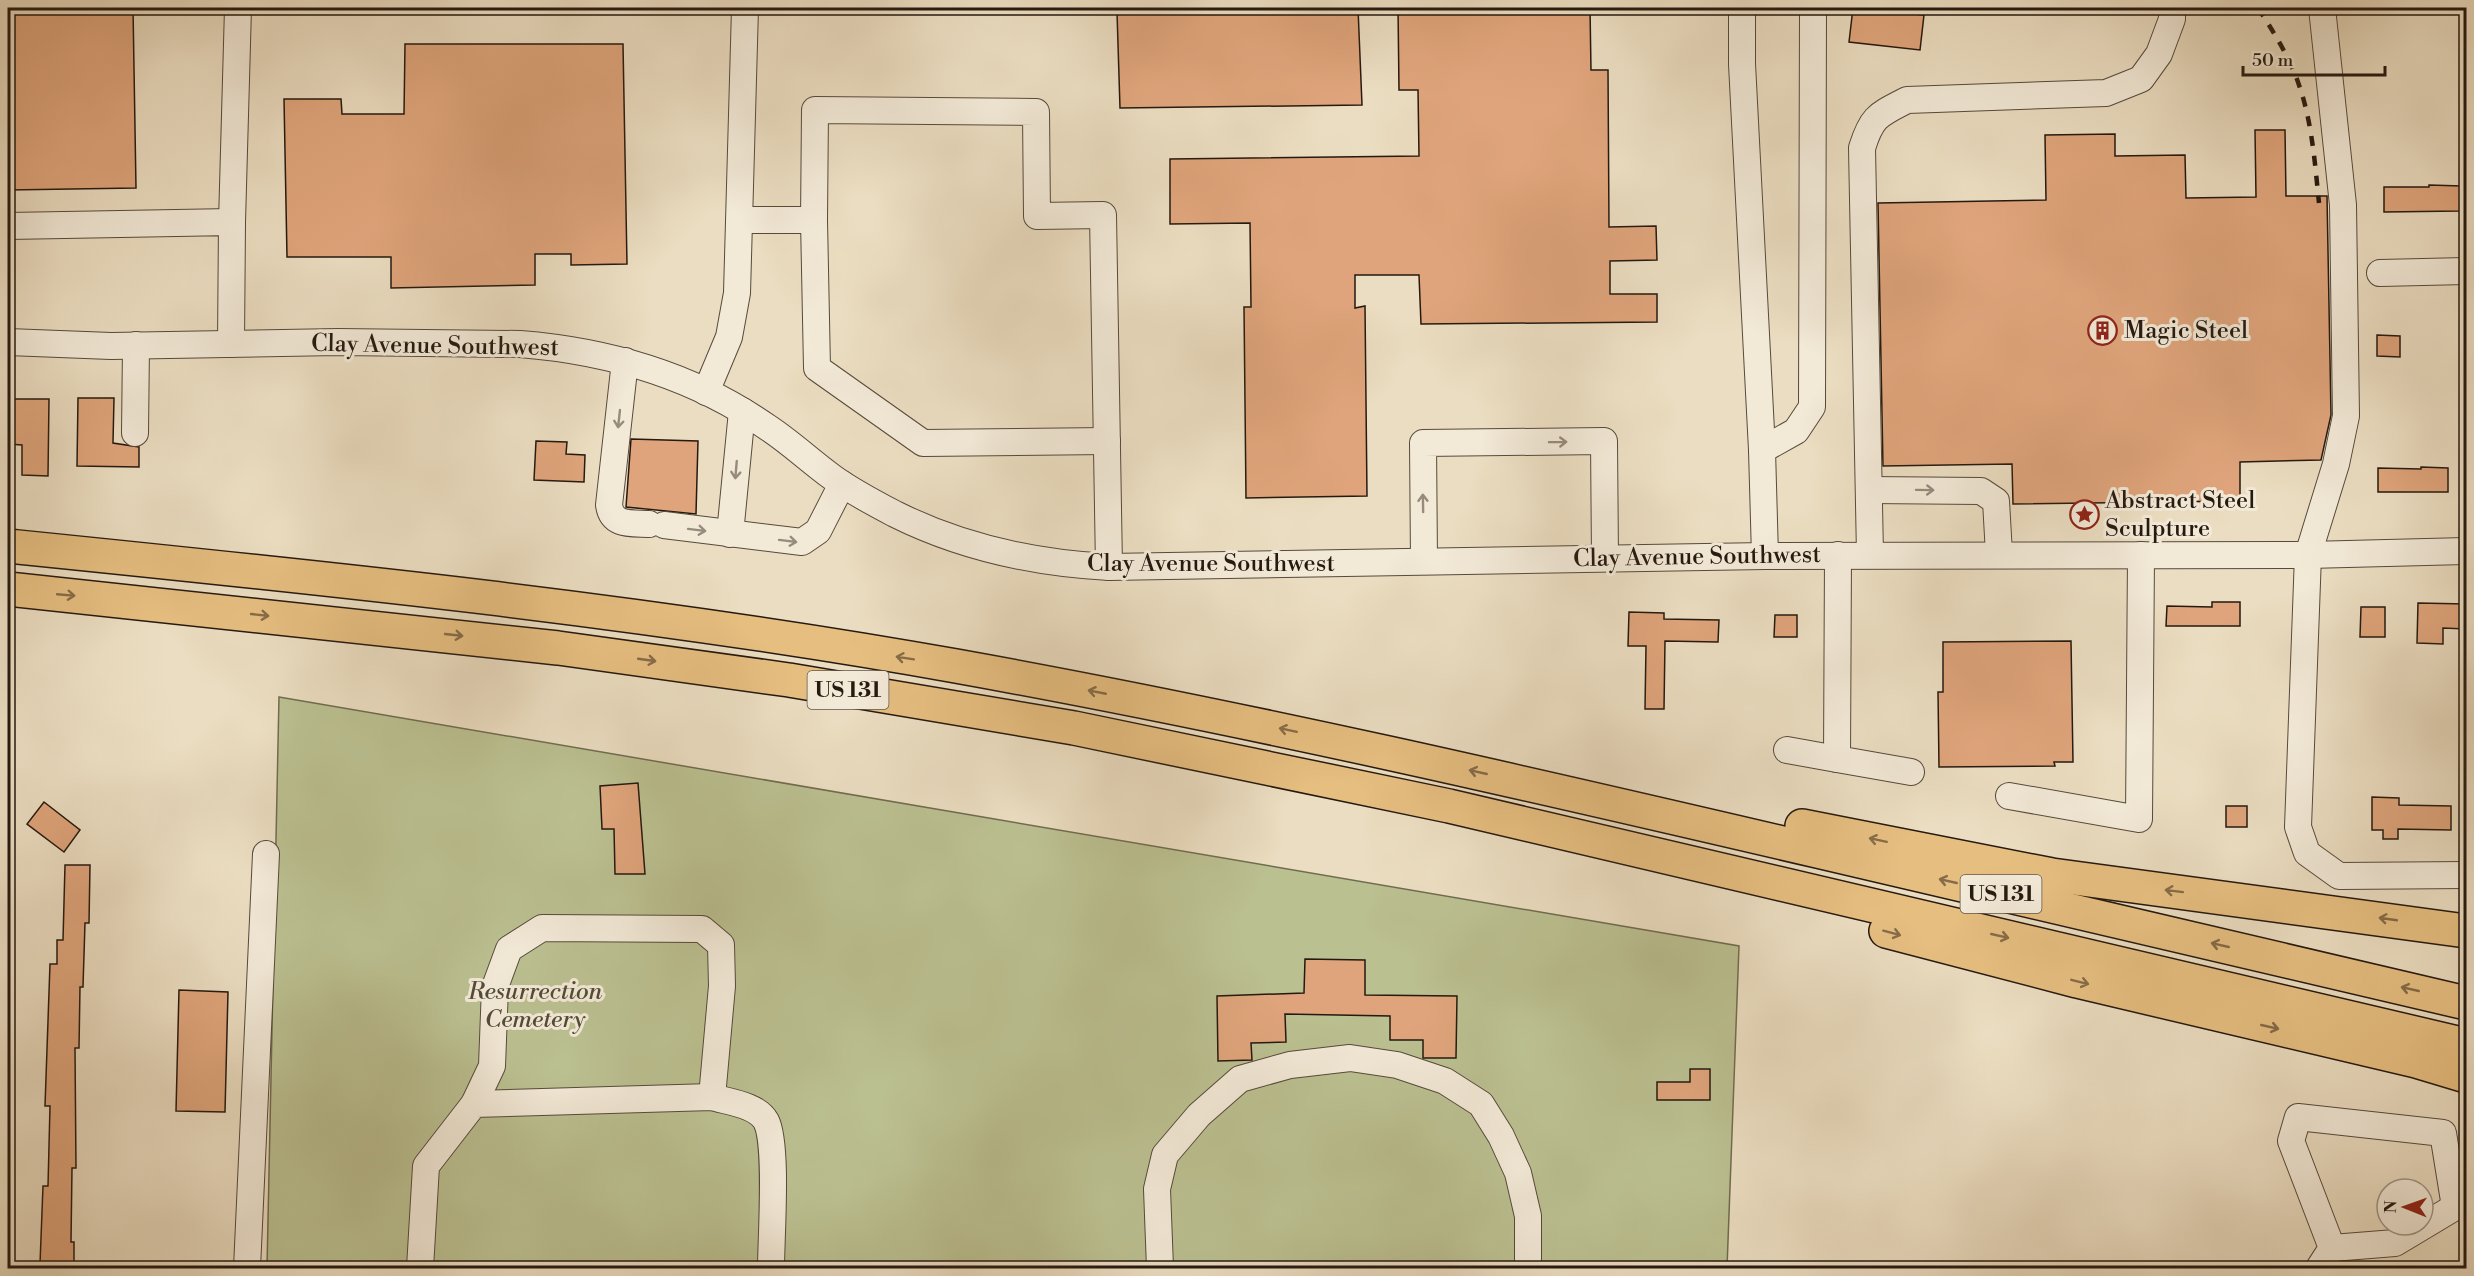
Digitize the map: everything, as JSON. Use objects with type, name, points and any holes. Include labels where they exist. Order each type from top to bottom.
[{"type":"highway","name":"US 131","points":[[8,546],[297,575],[542,605],[765,635],[950,665],[1164,705],[1371,748],[2466,1003]]},
{"type":"highway","name":"US 131","points":[[8,589],[490,639],[789,680],[1074,729],[1280,769],[1460,808],[2466,1045]]},
{"type":"highway","points":[[1536,785],[1846,834],[2052,875],[2466,931]]},
{"type":"highway","points":[[1677,859],[1863,925],[2077,981],[2466,1076]]},
{"type":"street","points":[[231,344],[238,8]]},
{"type":"street","points":[[706,392],[729,337],[736,293],[745,8]]},
{"type":"street","points":[[1742,8],[1742,64],[1762,450],[1765,556]]},
{"type":"street","points":[[1762,450],[1796,431],[1812,407],[1813,8]]},
{"type":"street","points":[[1870,555],[1862,148],[1869,126],[1883,112],[1907,100],[2106,93],[2141,79],[2159,54],[2172,19],[2172,8]]},
{"type":"street","points":[[2322,8],[2343,205],[2346,416],[2336,464],[2308,555],[2298,827],[2307,853],[2339,876],[2466,875]]},
{"type":"street","points":[[1107,441],[923,443],[817,368],[814,220],[815,110],[1036,112],[1037,216],[1103,215],[1107,441],[1109,567]]},
{"type":"street","points":[[740,220],[814,220]]},
{"type":"street","points":[[8,226],[232,222]]},
{"type":"street","points":[[2380,273],[2466,272]]},
{"type":"street","name":"Clay Avenue Southwest","points":[[8,342],[136,345],[338,342],[520,344],[574,350],[626,361],[706,392],[767,427],[842,484],[894,513],[938,533],[981,548],[1034,560],[1109,567],[1838,555],[2308,555],[2466,551]]},
{"type":"street","points":[[135,433],[136,345]]},
{"type":"street","points":[[626,361],[609,505],[611,515],[616,520],[802,542],[818,531],[842,484]]},
{"type":"street","points":[[730,534],[742,411]]},
{"type":"street","points":[[1424,561],[1422,443],[1604,441],[1605,558]]},
{"type":"street","points":[[1869,490],[1981,491],[1996,501],[1999,554]]},
{"type":"street","points":[[1837,759],[1838,555]]},
{"type":"street","points":[[2009,796],[2139,819],[2141,555]]},
{"type":"street","points":[[1787,750],[1911,772]]},
{"type":"street","points":[[247,1269],[266,854]]},
{"type":"street","points":[[420,1269],[426,1166],[474,1104],[492,1066],[495,987],[509,949],[542,928],[702,928],[721,945],[722,986],[712,1097]]},
{"type":"street","points":[[1160,1269],[1157,1189],[1165,1155],[1199,1115],[1240,1080],[1290,1065],[1350,1058],[1396,1065],[1445,1082],[1481,1104],[1501,1136],[1518,1173],[1528,1216],[1528,1269]]},
{"type":"street","points":[[474,1104],[712,1097],[750,1108],[766,1120],[772,1146],[771,1269]]},
{"type":"street","points":[[2298,1116],[2443,1132],[2461,1207],[2396,1243],[2325,1258],[2291,1142],[2298,1116]]},
{"type":"green space","name":"Resurrection Cemetery","points":[[279,697],[1739,946],[1727,1268],[267,1268]]},
{"type":"building","points":[[8,8],[133,8],[136,188],[8,190]]},
{"type":"building","points":[[1358,8],[1362,105],[1120,108],[1117,12]]},
{"type":"building","points":[[1398,8],[1590,8],[1591,70],[1608,70],[1609,227],[1656,226],[1657,260],[1610,261],[1610,294],[1657,294],[1657,322],[1421,324],[1419,275],[1355,275],[1355,308],[1365,306],[1367,496],[1246,498],[1244,307],[1251,307],[1250,223],[1170,224],[1170,159],[1419,156],[1418,90],[1399,90]]},
{"type":"building","points":[[1853,8],[1924,15],[1920,50],[1849,42]]},
{"type":"building","points":[[405,44],[623,44],[627,264],[571,265],[571,254],[535,254],[535,285],[391,288],[391,257],[287,257],[284,99],[341,99],[342,114],[404,114]]},
{"type":"building","name":"Magic Steel","points":[[2255,130],[2285,130],[2286,196],[2327,196],[2331,415],[2321,460],[2240,462],[2240,501],[2013,504],[2012,464],[1883,466],[1878,203],[2046,200],[2045,135],[2115,134],[2115,156],[2185,155],[2186,198],[2256,197]]},
{"type":"building","points":[[2429,185],[2461,186],[2460,211],[2384,212],[2384,187],[2429,187]]},
{"type":"building","points":[[2377,335],[2400,336],[2400,357],[2377,356]]},
{"type":"building","points":[[78,398],[114,398],[113,443],[139,447],[139,467],[77,466]]},
{"type":"building","points":[[8,399],[49,399],[48,476],[22,475],[22,445],[8,444]]},
{"type":"building","points":[[631,439],[698,441],[696,514],[626,507]]},
{"type":"building","points":[[536,441],[567,442],[566,454],[585,455],[584,482],[534,480]]},
{"type":"building","points":[[2421,467],[2448,468],[2448,492],[2378,492],[2378,468],[2421,469]]},
{"type":"building","points":[[2212,602],[2240,602],[2240,626],[2166,626],[2167,606],[2212,607]]},
{"type":"building","points":[[2418,603],[2466,604],[2466,629],[2443,628],[2443,644],[2417,643]]},
{"type":"building","points":[[2361,607],[2385,607],[2385,637],[2360,637]]},
{"type":"building","points":[[1629,612],[1664,613],[1664,619],[1719,620],[1718,642],[1665,641],[1664,709],[1645,709],[1646,646],[1628,646]]},
{"type":"building","points":[[1775,615],[1797,615],[1797,637],[1774,637]]},
{"type":"building","points":[[2071,641],[2073,762],[2054,762],[2055,766],[1939,767],[1938,692],[1943,692],[1943,642]]},
{"type":"building","points":[[638,783],[645,874],[615,874],[614,829],[602,829],[600,786]]},
{"type":"building","points":[[2372,797],[2399,798],[2399,805],[2451,806],[2451,830],[2398,829],[2398,839],[2383,839],[2383,830],[2372,830]]},
{"type":"building","points":[[44,802],[80,830],[64,852],[27,824]]},
{"type":"building","points":[[2226,806],[2247,806],[2247,827],[2226,827]]},
{"type":"building","points":[[65,865],[90,865],[89,923],[85,923],[83,987],[80,987],[79,1048],[75,1048],[76,1168],[72,1168],[71,1242],[74,1242],[74,1269],[47,1269],[47,1264],[40,1264],[43,1186],[48,1186],[50,1106],[45,1106],[50,964],[57,964],[57,940],[63,940]]},
{"type":"building","points":[[1305,959],[1365,960],[1365,995],[1457,996],[1456,1058],[1423,1058],[1423,1040],[1390,1040],[1390,1016],[1285,1014],[1286,1042],[1251,1043],[1252,1060],[1218,1061],[1217,996],[1304,993]]},
{"type":"building","points":[[179,990],[228,992],[225,1112],[176,1111]]},
{"type":"building","points":[[1690,1069],[1710,1069],[1710,1100],[1657,1100],[1657,1082],[1690,1082]]},
{"type":"railway","points":[[2258,8],[2286,55],[2303,99],[2312,143],[2319,203]]},
{"type":"place","name":"Magic Steel","points":[[2103,331]]},
{"type":"place","name":"Abstract Steel Sculpture","points":[[2084,515]]}]
